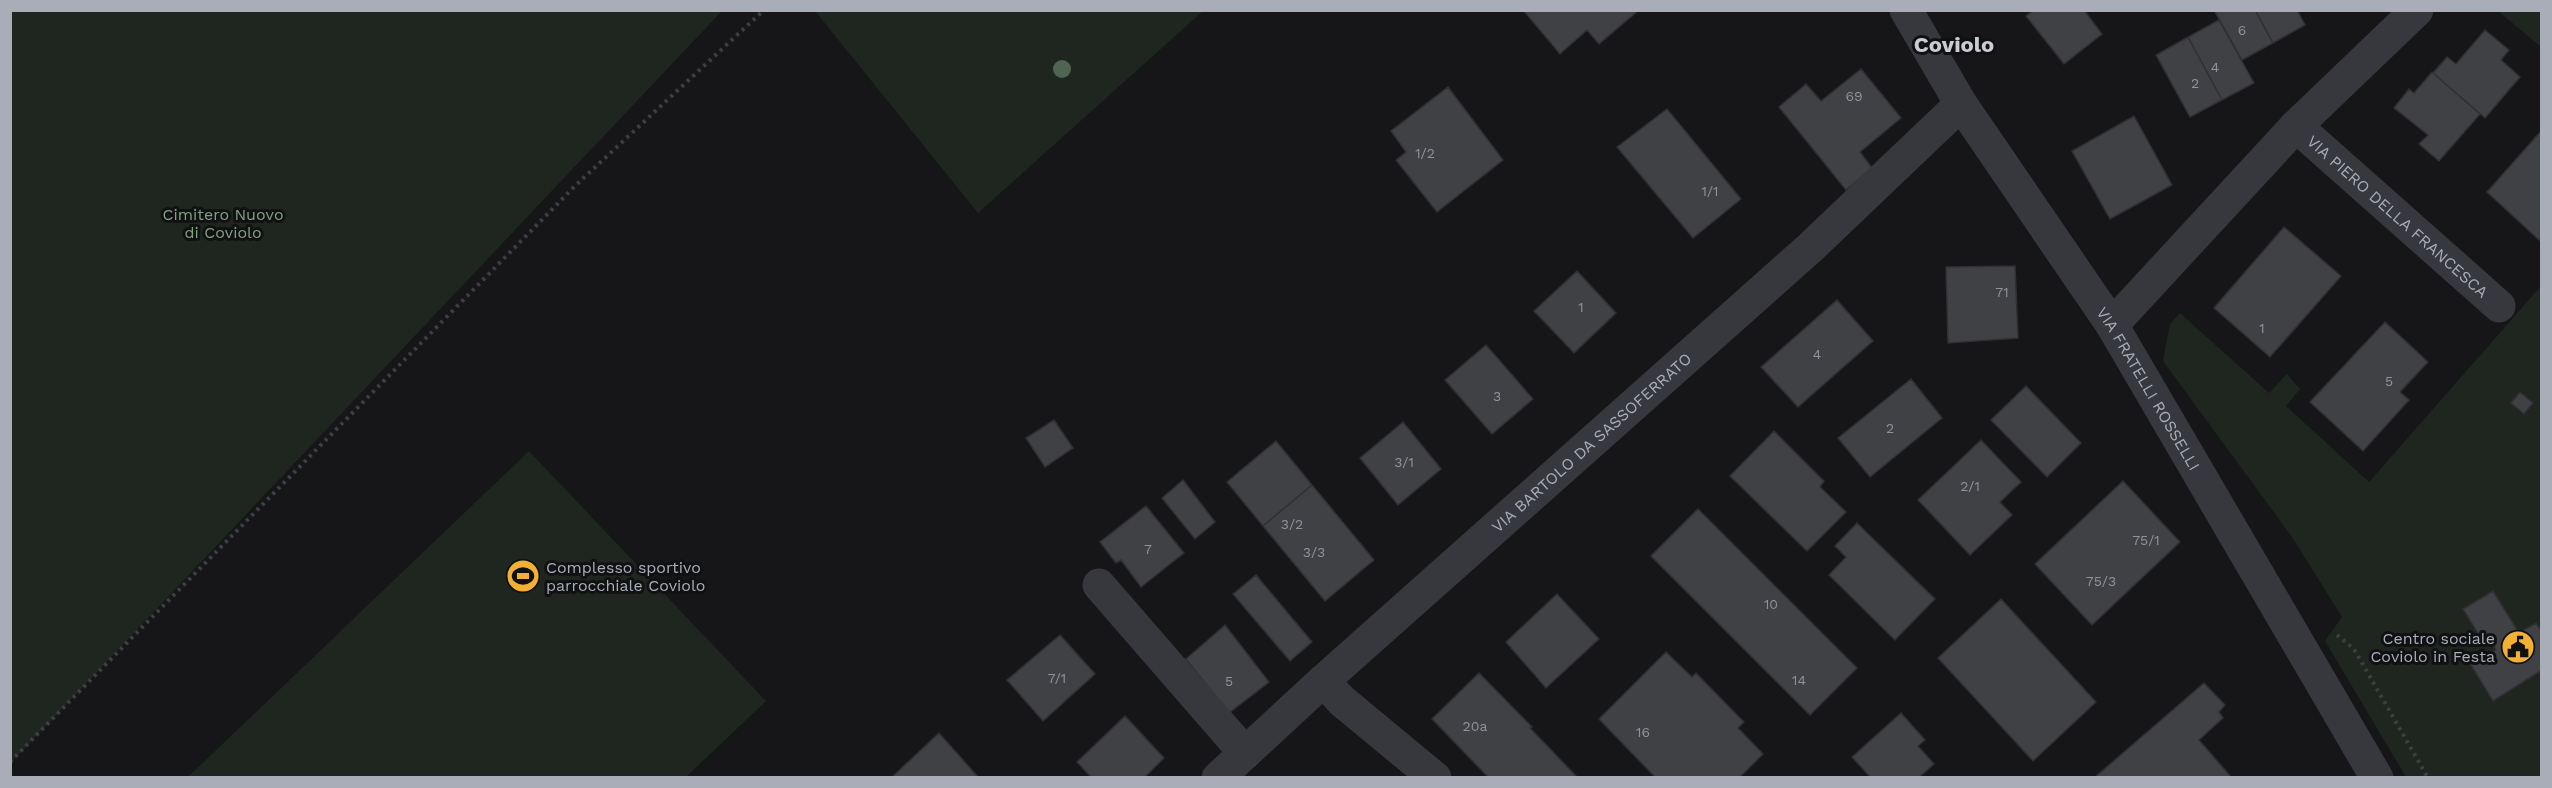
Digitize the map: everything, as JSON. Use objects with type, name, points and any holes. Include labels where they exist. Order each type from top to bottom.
[{"type":"street","name":"VIA FRATELLI ROSSELLI","points":[[1906,10],[1961,104],[2112,325],[2377,777]]},
{"type":"street","name":"VIA PIERO DELLA FRANCESCA","points":[[2112,325],[2296,126],[2416,10]]},
{"type":"street","name":"VIA BARTOLO DA SASSOFERRATO","points":[[1218,777],[1811,247],[1961,104]]},
{"type":"street","name":"VIA PIERO DELLA FRANCESCA","points":[[2296,126],[2499,306]]},
{"type":"street","points":[[1099,585],[1245,753]]},
{"type":"street","points":[[1323,681],[1342,701],[1435,777]]},
{"type":"path","points":[[10,762],[576,185],[764,10]]},
{"type":"green space","name":"Cimitero Nuovo di Coviolo","points":[[10,11],[722,11],[11,763],[10,763]]},
{"type":"green space","points":[[815,11],[1203,11],[978,213]]},
{"type":"green space","points":[[2498,11],[2541,11],[2541,47]]},
{"type":"green space","points":[[2541,286],[2541,777],[2406,777],[2325,641],[2342,617],[2292,537],[2163,361],[2170,324],[2180,313],[2269,393],[2287,374],[2300,389],[2286,406],[2369,482]]},
{"type":"green space","name":"Complesso sportivo parrocchiale Coviolo","points":[[529,451],[766,701],[686,777],[188,777]]},
{"type":"building","points":[[1523,10],[1639,10],[1599,44],[1587,30],[1560,54]]},
{"type":"building","points":[[2034,10],[2084,10],[2102,34],[2064,64],[2026,16]]},
{"type":"building","points":[[2214,10],[2255,10],[2273,43],[2242,60]]},
{"type":"building","points":[[2255,10],[2297,10],[2305,25],[2273,43]]},
{"type":"building","points":[[2219,20],[2254,83],[2222,100],[2188,37]]},
{"type":"building","points":[[2485,30],[2509,50],[2501,60],[2520,77],[2485,118],[2433,73],[2447,57],[2456,64]]},
{"type":"building","points":[[2188,37],[2222,100],[2190,117],[2156,55]]},
{"type":"building","points":[[1861,69],[1901,118],[1860,152],[1872,168],[1846,190],[1779,107],[1806,84],[1821,101]]},
{"type":"building","points":[[2432,72],[2480,114],[2439,161],[2419,144],[2428,135],[2394,108],[2409,89],[2414,93]]},
{"type":"building","points":[[1448,87],[1503,160],[1437,212],[1396,160],[1406,152],[1391,131]]},
{"type":"building","points":[[1667,109],[1741,199],[1693,238],[1617,147]]},
{"type":"building","points":[[2134,116],[2172,185],[2110,219],[2072,151]]},
{"type":"building","points":[[2542,130],[2542,237],[2539,240],[2487,192]]},
{"type":"building","points":[[2284,227],[2341,276],[2270,357],[2214,308]]},
{"type":"building","points":[[2015,266],[2018,338],[1948,343],[1946,267]]},
{"type":"building","points":[[1577,271],[1616,313],[1574,353],[1534,311]]},
{"type":"building","points":[[1837,300],[1873,341],[1798,407],[1761,367]]},
{"type":"building","points":[[2385,322],[2428,362],[2400,392],[2409,400],[2363,451],[2310,402]]},
{"type":"building","points":[[1486,345],[1533,399],[1492,434],[1445,380]]},
{"type":"building","points":[[1911,379],[1942,418],[1870,477],[1838,438]]},
{"type":"building","points":[[2026,386],[2081,443],[2047,477],[1991,420]]},
{"type":"building","points":[[2520,392],[2533,403],[2524,414],[2511,403]]},
{"type":"building","points":[[1054,420],[1073,448],[1045,467],[1026,438]]},
{"type":"building","points":[[1403,422],[1441,469],[1398,505],[1360,458]]},
{"type":"building","points":[[1774,431],[1824,481],[1820,487],[1846,512],[1807,551],[1730,476]]},
{"type":"building","points":[[1981,440],[2021,482],[2000,502],[2012,515],[1970,555],[1918,500]]},
{"type":"building","points":[[1276,441],[1312,485],[1263,526],[1227,482]]},
{"type":"building","points":[[1183,480],[1215,522],[1195,539],[1162,498]]},
{"type":"building","points":[[2123,481],[2180,542],[2092,625],[2035,564]]},
{"type":"building","points":[[1312,485],[1374,560],[1325,601],[1263,526]]},
{"type":"building","points":[[1146,506],[1184,553],[1141,587],[1121,560],[1116,563],[1100,542]]},
{"type":"building","points":[[1698,509],[1857,668],[1810,715],[1651,556]]},
{"type":"building","points":[[1857,523],[1935,599],[1895,640],[1829,575],[1846,557],[1835,546]]},
{"type":"building","points":[[1256,575],[1312,642],[1290,661],[1233,594]]},
{"type":"building","name":"Centro sociale Coviolo in Festa","points":[[2493,591],[2519,633],[2536,623],[2542,632],[2542,670],[2493,701],[2471,665],[2496,650],[2491,641],[2485,645],[2463,609]]},
{"type":"building","points":[[1557,594],[1599,639],[1546,688],[1506,642]]},
{"type":"building","points":[[2001,599],[2096,702],[2033,761],[1938,658]]},
{"type":"building","points":[[1225,625],[1269,682],[1229,713],[1186,659]]},
{"type":"building","points":[[1060,635],[1095,674],[1043,721],[1007,680]]},
{"type":"building","points":[[1666,652],[1692,677],[1696,673],[1744,722],[1738,728],[1763,754],[1739,778],[1656,778],[1599,719]]},
{"type":"building","points":[[1479,673],[1578,778],[1489,778],[1432,719]]},
{"type":"building","points":[[2204,683],[2225,705],[2219,712],[2223,718],[2199,740],[2232,778],[2094,778]]},
{"type":"building","points":[[1901,713],[1925,740],[1918,746],[1934,764],[1918,778],[1871,778],[1852,757]]},
{"type":"building","points":[[1125,716],[1164,758],[1144,778],[1092,778],[1077,762]]},
{"type":"building","points":[[939,733],[979,778],[891,778]]},
{"type":"place","name":"Complesso sportivo parrocchiale Coviolo","points":[[523,576]]},
{"type":"place","name":"Centro sociale Coviolo in Festa","points":[[2518,647]]},
{"type":"district","name":"Coviolo","points":[[1954,44]]}]
